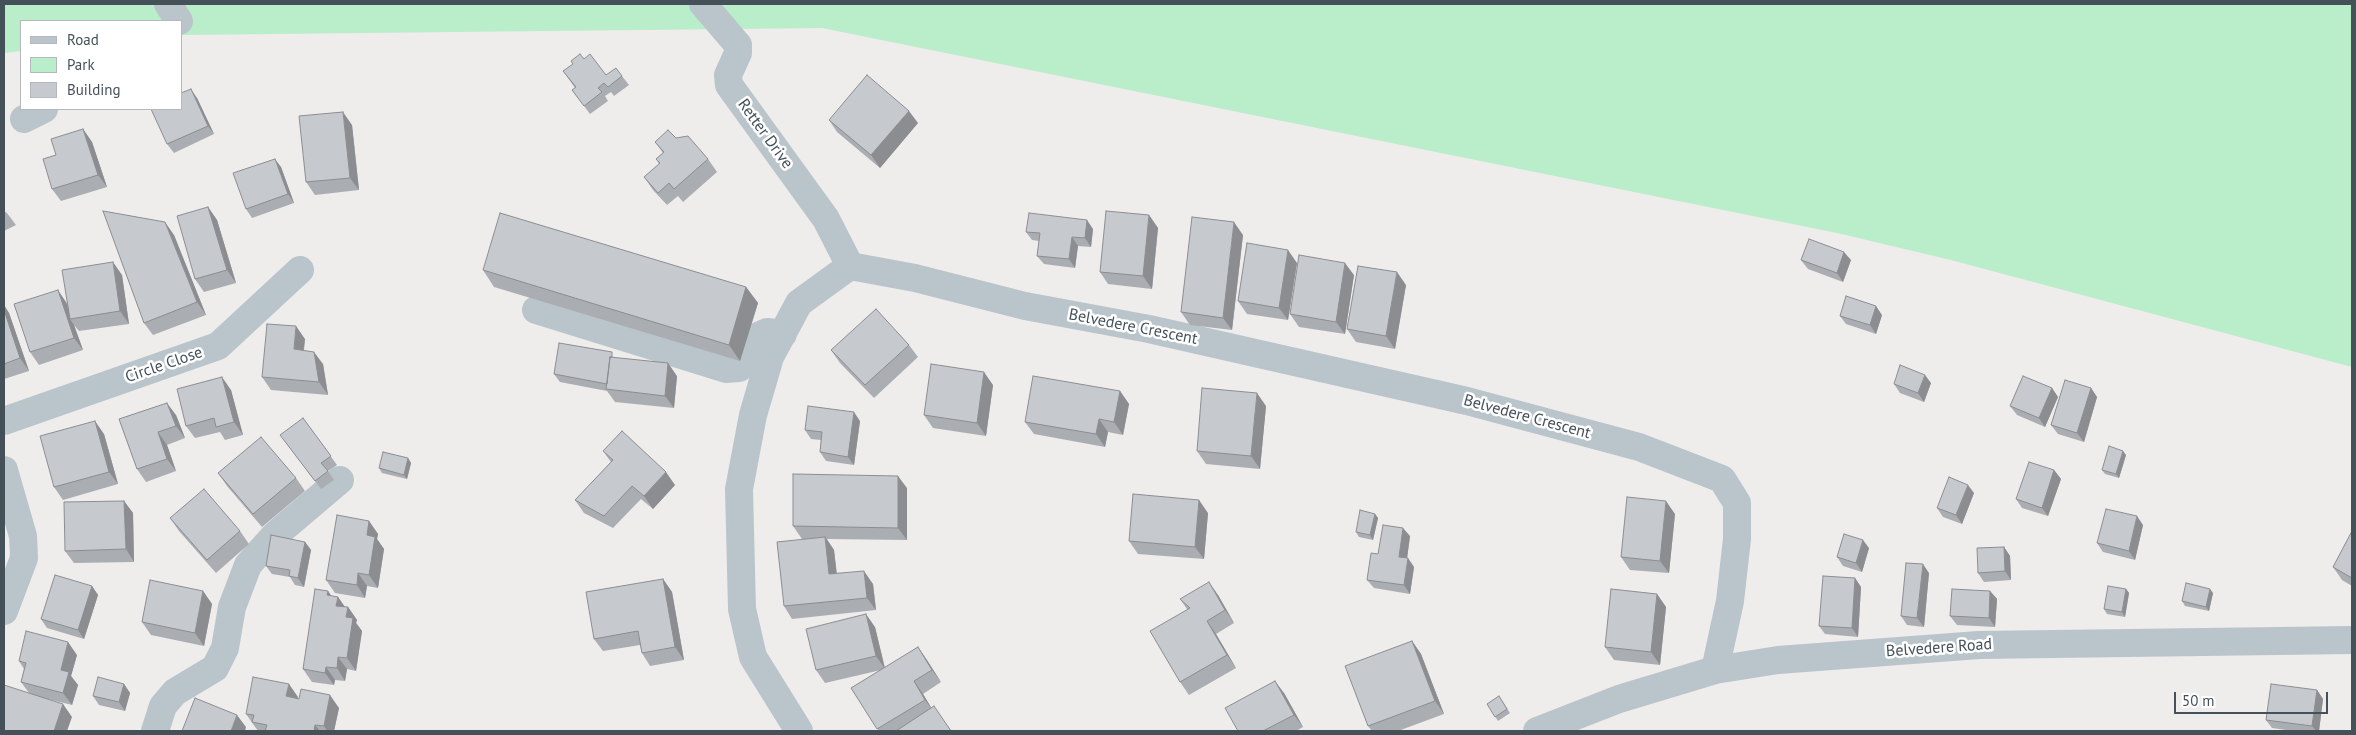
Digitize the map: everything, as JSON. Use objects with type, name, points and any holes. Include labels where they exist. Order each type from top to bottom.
[{"type":"street","points":[[168,4],[178,20]]},
{"type":"street","name":"Retter Drive","points":[[703,4],[738,45],[738,53],[728,75],[729,85],[826,219],[850,266]]},
{"type":"street","points":[[799,731],[753,658],[742,610],[740,489],[753,416],[770,357],[799,303],[850,266]]},
{"type":"street","name":"Belvedere Crescent","points":[[850,266],[915,278],[1025,306],[1149,329],[1467,400],[1638,447],[1722,479],[1737,503],[1737,539],[1730,601],[1715,670]]},
{"type":"street","name":"Circle Close","points":[[4,421],[218,346],[300,270]]},
{"type":"street","points":[[536,310],[726,369],[739,368],[746,363],[758,336],[767,332],[783,334]]},
{"type":"street","points":[[4,470],[23,536],[24,558],[4,610]]},
{"type":"street","points":[[155,731],[163,706],[175,692],[215,668],[225,648],[232,607],[248,565],[274,536],[340,480]]},
{"type":"street","name":"Belvedere Road","points":[[1537,731],[1619,699],[1715,670],[1778,660],[1979,645],[2352,640]]},
{"type":"green space","points":[[4,4],[2352,4],[2352,367],[1951,260],[1837,233],[822,28],[182,35],[182,20],[20,20],[20,51],[4,53]]},
{"type":"building","points":[[580,54],[584,59],[590,54],[606,75],[616,68],[622,76],[608,87],[604,83],[598,88],[602,92],[584,106],[572,90],[576,87],[563,71],[573,64],[571,61]]},
{"type":"building","points":[[867,75],[909,111],[871,155],[829,120]]},
{"type":"building","points":[[191,89],[208,126],[167,144],[151,110],[182,110],[182,93]]},
{"type":"building","points":[[343,112],[350,178],[306,182],[299,116]]},
{"type":"building","points":[[83,129],[98,175],[52,189],[43,159],[56,155],[51,139]]},
{"type":"building","points":[[668,130],[676,138],[688,136],[708,159],[674,189],[669,183],[658,193],[644,177],[660,163],[656,159],[664,152],[655,142]]},
{"type":"building","points":[[275,159],[288,194],[246,209],[233,173]]},
{"type":"building","points":[[208,207],[227,270],[195,279],[177,216]]},
{"type":"building","points":[[103,211],[165,222],[197,302],[144,323]]},
{"type":"building","points":[[1106,211],[1149,215],[1143,276],[1100,272]]},
{"type":"building","points":[[500,213],[746,287],[729,345],[483,270]]},
{"type":"building","points":[[1029,213],[1087,220],[1085,238],[1072,237],[1069,259],[1037,256],[1040,233],[1026,232]]},
{"type":"building","points":[[1192,217],[1234,222],[1223,318],[1181,312]]},
{"type":"building","points":[[1809,239],[1844,252],[1837,273],[1801,260]]},
{"type":"building","points":[[1247,243],[1288,250],[1279,308],[1238,301]]},
{"type":"building","points":[[1299,255],[1345,263],[1336,322],[1290,314]]},
{"type":"building","points":[[113,262],[120,311],[70,319],[62,270]]},
{"type":"building","points":[[1358,266],[1397,272],[1386,336],[1347,329]]},
{"type":"building","points":[[58,290],[74,338],[30,352],[14,304]]},
{"type":"building","points":[[1846,296],[1876,306],[1870,325],[1840,316]]},
{"type":"building","points":[[876,309],[909,345],[865,385],[831,350]]},
{"type":"building","points":[[4,310],[20,358],[4,364]]},
{"type":"building","points":[[267,324],[296,326],[294,349],[314,352],[319,382],[262,377]]},
{"type":"building","points":[[559,343],[612,352],[607,384],[554,374]]},
{"type":"building","points":[[610,357],[668,363],[665,396],[606,389]]},
{"type":"building","points":[[931,364],[984,372],[977,423],[924,415]]},
{"type":"building","points":[[1900,365],[1925,375],[1918,393],[1894,384]]},
{"type":"building","points":[[1033,376],[1120,391],[1114,422],[1099,419],[1096,434],[1025,422]]},
{"type":"building","points":[[2023,376],[2052,388],[2039,418],[2010,406]]},
{"type":"building","points":[[222,377],[234,422],[216,427],[214,418],[186,426],[177,389]]},
{"type":"building","points":[[2065,380],[2091,388],[2077,433],[2051,425]]},
{"type":"building","points":[[1202,388],[1257,393],[1251,456],[1197,451]]},
{"type":"building","points":[[167,403],[176,426],[158,432],[167,459],[137,469],[119,419]]},
{"type":"building","points":[[808,406],[854,412],[848,457],[820,452],[822,432],[805,430]]},
{"type":"building","points":[[303,418],[331,456],[321,463],[328,471],[315,481],[280,435]]},
{"type":"building","points":[[95,421],[109,472],[54,487],[40,436]]},
{"type":"building","points":[[622,431],[666,472],[644,496],[632,486],[604,516],[575,500],[613,460],[603,451]]},
{"type":"building","points":[[261,437],[296,478],[253,514],[218,473]]},
{"type":"building","points":[[2109,446],[2123,451],[2116,474],[2102,470]]},
{"type":"building","points":[[383,452],[408,458],[404,475],[379,468]]},
{"type":"building","points":[[2029,462],[2054,470],[2042,508],[2016,499]]},
{"type":"building","points":[[793,474],[898,476],[898,528],[793,526]]},
{"type":"building","points":[[1949,477],[1968,485],[1956,515],[1937,508]]},
{"type":"building","points":[[204,489],[240,531],[207,560],[170,518]]},
{"type":"building","points":[[1133,494],[1199,500],[1195,547],[1129,541]]},
{"type":"building","points":[[1627,497],[1666,501],[1660,561],[1621,557]]},
{"type":"building","points":[[124,501],[126,549],[65,551],[64,502]]},
{"type":"building","points":[[2106,509],[2137,516],[2129,551],[2097,543]]},
{"type":"building","points":[[1360,510],[1375,514],[1370,535],[1356,532]]},
{"type":"building","points":[[337,515],[369,521],[367,535],[375,537],[369,575],[358,573],[357,585],[326,580]]},
{"type":"building","points":[[1383,525],[1403,528],[1399,557],[1408,558],[1404,585],[1367,580],[1371,553],[1378,554]]},
{"type":"building","points":[[2352,531],[2352,578],[2333,567]]},
{"type":"building","points":[[1844,534],[1863,540],[1856,563],[1837,557]]},
{"type":"building","points":[[271,535],[305,542],[298,578],[289,576],[290,570],[266,566]]},
{"type":"building","points":[[825,537],[829,574],[864,571],[867,598],[784,606],[777,542]]},
{"type":"building","points":[[2004,547],[2005,571],[1978,573],[1977,548]]},
{"type":"building","points":[[1906,563],[1923,564],[1917,618],[1901,616]]},
{"type":"building","points":[[55,575],[92,586],[78,630],[41,619]]},
{"type":"building","points":[[1823,576],[1855,578],[1852,628],[1819,626]]},
{"type":"building","points":[[663,579],[675,647],[642,653],[638,631],[594,639],[586,592]]},
{"type":"building","points":[[150,580],[203,591],[195,633],[142,622]]},
{"type":"building","points":[[1209,582],[1225,610],[1207,621],[1227,655],[1180,682],[1150,631],[1190,608],[1180,599]]},
{"type":"building","points":[[2186,583],[2210,589],[2206,607],[2182,601]]},
{"type":"building","points":[[2108,586],[2126,589],[2122,612],[2104,609]]},
{"type":"building","points":[[315,589],[328,591],[327,595],[338,597],[336,606],[348,607],[346,617],[353,618],[347,658],[338,657],[337,668],[326,667],[325,673],[303,669]]},
{"type":"building","points":[[1611,589],[1657,594],[1651,652],[1605,647]]},
{"type":"building","points":[[1952,589],[1990,591],[1989,618],[1950,616]]},
{"type":"building","points":[[866,614],[876,656],[816,670],[806,629]]},
{"type":"building","points":[[26,631],[68,642],[61,670],[69,672],[63,693],[21,682],[26,663],[19,661]]},
{"type":"building","points":[[1412,641],[1435,701],[1368,726],[1345,666]]},
{"type":"building","points":[[918,647],[932,670],[914,681],[925,700],[877,729],[851,688]]},
{"type":"building","points":[[98,677],[124,684],[119,702],[93,696]]},
{"type":"building","points":[[253,677],[289,684],[286,696],[299,699],[301,689],[330,695],[324,726],[315,725],[314,731],[265,731],[267,725],[252,722],[254,715],[246,714]]},
{"type":"building","points":[[1275,681],[1294,715],[1263,731],[1238,731],[1225,708]]},
{"type":"building","points":[[2271,684],[2317,690],[2312,726],[2266,720]]},
{"type":"building","points":[[4,685],[63,704],[54,731],[4,731]]},
{"type":"building","points":[[1499,696],[1507,709],[1495,717],[1487,704]]},
{"type":"building","points":[[195,698],[237,715],[231,731],[182,731]]},
{"type":"building","points":[[934,706],[951,731],[896,731]]}]
